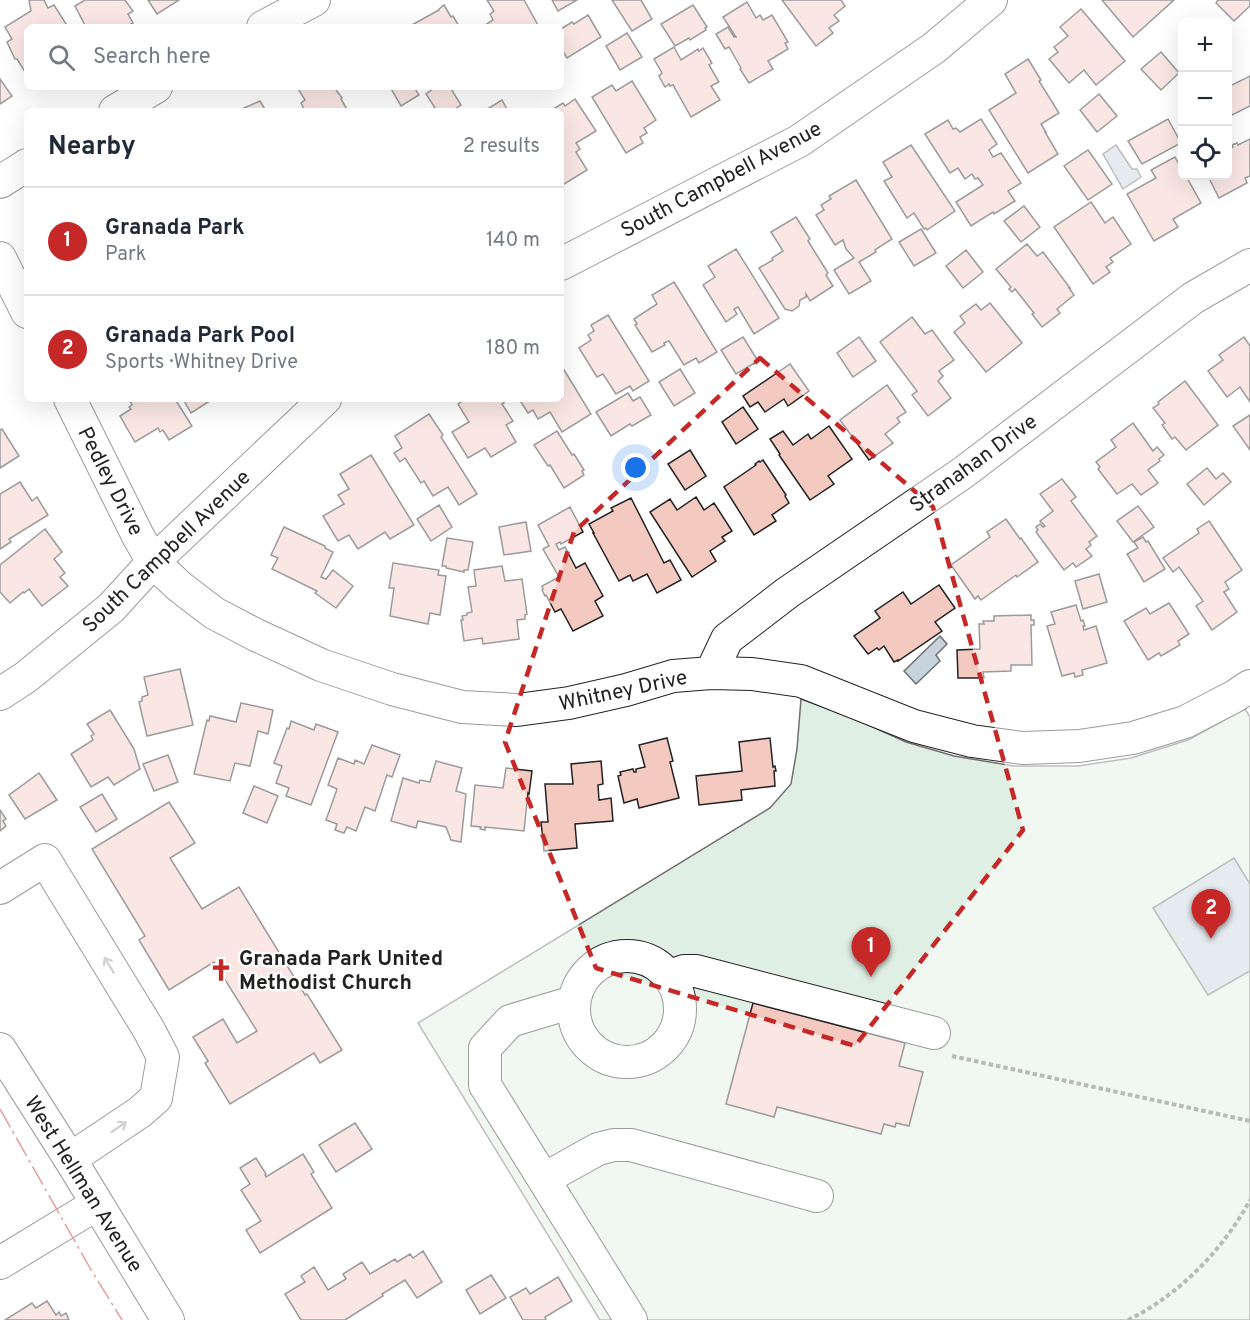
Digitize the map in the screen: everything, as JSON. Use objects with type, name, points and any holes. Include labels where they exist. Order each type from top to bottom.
[{"type":"street","points":[[269,24],[314,0]]},
{"type":"street","name":"South Campbell Avenue","points":[[564,262],[799,141],[934,48],[991,0]]},
{"type":"street","points":[[120,108],[151,90]]},
{"type":"street","points":[[0,182],[24,167]]},
{"type":"street","points":[[0,258],[24,306]]},
{"type":"street","name":"Stranahan Drive","points":[[711,673],[727,639],[787,593],[964,472],[1193,298],[1250,265]]},
{"type":"street","name":"Pedley Drive","points":[[71,402],[153,562]]},
{"type":"street","name":"South Campbell Avenue","points":[[0,694],[26,677],[111,608],[153,562],[323,402]]},
{"type":"street","name":"Whitney Drive","points":[[153,562],[180,587],[214,613],[265,639],[321,665],[392,689],[462,707],[518,710],[569,703],[673,676],[711,673],[752,674],[801,681],[914,726],[972,741],[1023,748],[1079,746],[1133,738],[1185,722],[1250,686]]},
{"type":"street","points":[[0,888],[45,860],[149,1030],[163,1057],[156,1098],[140,1112],[70,1159]]},
{"type":"street","points":[[634,955],[654,962],[670,976],[679,996],[680,1017],[673,1037],[659,1052],[640,1061],[619,1063],[599,1056],[583,1042],[574,1023],[573,1002],[580,981],[594,966],[613,957],[634,955]]},
{"type":"street","points":[[670,976],[684,971],[696,971],[939,1044]]},
{"type":"street","points":[[573,1002],[510,1021],[486,1048],[485,1085],[631,1320]]},
{"type":"street","name":"West Hellman Avenue","points":[[0,1049],[168,1320]]},
{"type":"street","points":[[543,1179],[598,1149],[614,1145],[631,1145],[817,1196]]},
{"type":"street","points":[[0,1263],[97,1203]]},
{"type":"path","points":[[939,1044],[1250,1121]]},
{"type":"path","points":[[1128,1320],[1175,1290],[1212,1256],[1250,1200]]},
{"type":"path","points":[[1140,1314],[1143,1320]]},
{"type":"highlighted area","points":[[760,358],[933,507],[1023,830],[855,1046],[596,968],[505,742],[574,532]]},
{"type":"green space","points":[[801,699],[853,718],[906,742],[954,756],[1014,766],[1078,766],[1131,758],[1188,740],[1245,709],[1250,717],[1250,1320],[600,1320],[418,1023],[770,808],[791,784],[797,749]]},
{"type":"shaded area","points":[[1116,145],[1132,169],[1137,169],[1141,177],[1123,189],[1103,154]]},
{"type":"shaded area","points":[[940,636],[947,644],[936,655],[940,661],[916,684],[904,671]]},
{"type":"shaded area","points":[[1234,858],[1250,884],[1250,971],[1208,995],[1153,908]]},
{"type":"building","points":[[44,0],[48,8],[54,5],[66,24],[24,24],[24,70],[15,59],[7,42],[12,39],[5,27],[31,11],[29,1]]},
{"type":"building","points":[[85,0],[125,0],[133,11],[128,14],[133,23],[84,24],[75,6]]},
{"type":"building","points":[[148,0],[179,0],[157,14]]},
{"type":"building","points":[[487,0],[524,0],[537,24],[487,24],[493,20],[490,14],[494,11]]},
{"type":"building","points":[[552,0],[577,0],[558,11]]},
{"type":"building","points":[[612,0],[641,0],[652,19],[632,31]]},
{"type":"building","points":[[782,0],[841,0],[845,6],[834,15],[839,21],[829,28],[833,33],[816,46]]},
{"type":"building","points":[[1102,0],[1174,0],[1133,37]]},
{"type":"building","points":[[1218,0],[1250,0],[1250,6],[1234,21],[1216,3]]},
{"type":"building","points":[[747,2],[756,18],[760,15],[763,20],[772,15],[788,42],[785,43],[788,49],[768,61],[773,69],[749,83],[729,47],[725,49],[716,34],[728,27],[736,37],[723,17]]},
{"type":"building","points":[[444,5],[458,24],[414,24],[439,10]]},
{"type":"building","points":[[693,5],[707,27],[706,30],[675,46],[661,24]]},
{"type":"building","points":[[1081,9],[1125,61],[1096,85],[1084,70],[1069,83],[1049,59],[1058,52],[1054,47],[1068,36],[1060,27]]},
{"type":"building","points":[[588,15],[601,37],[567,58],[564,53],[564,27],[572,22],[574,24]]},
{"type":"building","points":[[627,33],[642,57],[620,70],[606,46]]},
{"type":"building","points":[[674,47],[681,60],[703,48],[712,63],[709,65],[719,82],[711,86],[720,100],[691,117],[673,85],[669,84],[665,87],[659,76],[662,73],[654,59]]},
{"type":"building","points":[[1161,52],[1178,74],[1161,90],[1141,69]]},
{"type":"building","points":[[1028,59],[1059,113],[1041,124],[1058,154],[1028,173],[989,110],[1016,93],[1005,74]]},
{"type":"building","points":[[1250,76],[1250,106],[1232,115],[1232,85]]},
{"type":"building","points":[[0,79],[12,96],[0,104]]},
{"type":"building","points":[[632,81],[656,120],[644,128],[647,133],[640,137],[643,143],[626,153],[592,97],[612,85],[616,91]]},
{"type":"building","points":[[299,90],[336,90],[346,108],[304,108],[301,103],[305,100]]},
{"type":"building","points":[[392,90],[416,90],[419,95],[401,106]]},
{"type":"building","points":[[432,90],[452,90],[461,105],[456,108],[435,108],[426,94]]},
{"type":"building","points":[[1099,94],[1117,116],[1097,132],[1080,110]]},
{"type":"building","points":[[575,99],[596,131],[576,143],[580,149],[576,152],[587,170],[564,184],[564,108],[555,108],[563,103],[565,106]]},
{"type":"building","points":[[502,100],[506,108],[489,108]]},
{"type":"building","points":[[260,101],[264,108],[244,108]]},
{"type":"building","points":[[981,119],[997,144],[989,150],[993,157],[1001,153],[1021,183],[1008,191],[1015,201],[971,226],[956,202],[983,185],[972,174],[965,179],[958,168],[950,173],[925,134],[948,120],[953,129],[956,128],[960,132]]},
{"type":"building","points":[[1168,119],[1178,137],[1178,145],[1142,164],[1128,141]]},
{"type":"building","points":[[1250,139],[1250,176],[1245,178],[1247,183],[1219,198],[1210,180],[1232,180],[1232,145],[1237,143],[1238,145]]},
{"type":"building","points":[[911,145],[955,211],[927,230],[914,213],[907,218],[884,181],[892,177],[883,162]]},
{"type":"building","points":[[1088,150],[1112,184],[1088,200],[1064,166]]},
{"type":"building","points":[[1175,157],[1178,163],[1178,180],[1188,180],[1201,203],[1173,219],[1178,227],[1154,241],[1127,194],[1156,178],[1151,170]]},
{"type":"building","points":[[856,180],[892,239],[859,262],[871,281],[849,294],[834,270],[854,258],[846,249],[843,240],[835,245],[816,215],[824,210],[821,205],[831,199],[829,196]]},
{"type":"building","points":[[1091,202],[1105,223],[1113,217],[1131,244],[1110,258],[1113,262],[1106,267],[1110,272],[1093,284],[1054,227]]},
{"type":"building","points":[[1024,206],[1040,227],[1021,242],[1004,221]]},
{"type":"building","points":[[796,217],[810,239],[808,241],[828,273],[826,275],[833,286],[810,301],[806,294],[806,297],[800,300],[799,306],[792,311],[785,309],[759,268],[783,251],[771,232]]},
{"type":"building","points":[[921,229],[936,253],[914,266],[899,242]]},
{"type":"building","points":[[1027,244],[1037,256],[1043,252],[1074,295],[1057,309],[1060,313],[1042,327],[1015,289],[1012,292],[1009,289],[1011,287],[996,269]]},
{"type":"building","points":[[736,249],[779,318],[754,334],[738,307],[734,309],[737,314],[726,322],[703,285],[715,277],[708,266]]},
{"type":"building","points":[[966,250],[983,272],[963,288],[946,266]]},
{"type":"building","points":[[674,282],[717,352],[699,363],[696,358],[684,365],[669,341],[652,352],[635,325],[637,324],[634,319],[657,304],[652,295]]},
{"type":"building","points":[[990,303],[1022,343],[986,372],[954,332],[965,323],[960,316],[976,304],[981,310]]},
{"type":"building","points":[[608,315],[649,381],[633,391],[630,386],[616,394],[603,374],[597,377],[579,348],[591,340],[588,335],[594,331],[591,325]]},
{"type":"building","points":[[912,317],[925,334],[932,330],[954,360],[939,371],[943,376],[938,381],[951,398],[928,416],[912,395],[917,391],[880,342]]},
{"type":"building","points":[[743,337],[758,361],[736,374],[721,350]]},
{"type":"building","points":[[859,337],[876,361],[853,377],[837,353]]},
{"type":"building","points":[[1244,337],[1250,346],[1250,402],[1240,387],[1227,397],[1208,371],[1223,360],[1219,355]]},
{"type":"building","points":[[790,364],[809,391],[788,406],[784,399],[765,412],[758,402],[750,407],[743,396]]},
{"type":"building","points":[[680,369],[695,393],[674,406],[659,382]]},
{"type":"building","points":[[564,370],[591,414],[562,432],[550,412],[538,419],[533,410],[528,413],[521,402],[564,402]]},
{"type":"building","points":[[1185,381],[1218,425],[1186,450],[1175,437],[1172,439],[1162,425],[1165,423],[1153,408]]},
{"type":"building","points":[[887,385],[906,412],[897,418],[900,422],[885,434],[893,443],[869,460],[840,420]]},
{"type":"building","points":[[628,393],[633,401],[640,397],[651,415],[611,436],[596,412]]},
{"type":"building","points":[[130,402],[177,402],[192,426],[169,440],[163,430],[160,432],[158,428],[135,442],[120,416],[131,409],[129,407],[132,405]]},
{"type":"building","points":[[185,402],[208,402],[191,413]]},
{"type":"building","points":[[461,402],[504,402],[502,404],[513,421],[506,425],[516,442],[491,457],[485,448],[468,458],[452,432],[469,422],[458,404]]},
{"type":"building","points":[[743,407],[758,429],[736,444],[722,422]]},
{"type":"building","points":[[429,414],[477,494],[459,505],[448,487],[433,496],[424,481],[421,483],[405,458],[400,462],[394,453],[402,448],[395,436]]},
{"type":"building","points":[[1250,415],[1250,450],[1233,426]]},
{"type":"building","points":[[1133,423],[1153,451],[1157,447],[1164,455],[1148,470],[1158,483],[1141,495],[1132,484],[1117,494],[1098,469],[1100,467],[1096,462],[1116,447],[1111,440]]},
{"type":"building","points":[[829,426],[852,459],[828,476],[834,484],[810,500],[770,439],[783,431],[793,445],[808,434],[811,439]]},
{"type":"building","points":[[2,429],[19,456],[0,468],[0,430]]},
{"type":"building","points":[[557,431],[584,470],[582,471],[584,475],[564,488],[534,445]]},
{"type":"building","points":[[690,450],[706,476],[685,490],[668,464]]},
{"type":"building","points":[[371,455],[414,525],[390,539],[385,532],[358,549],[349,535],[338,541],[323,516],[344,504],[338,495],[349,489],[340,474]]},
{"type":"building","points":[[763,460],[789,503],[772,515],[776,521],[754,535],[724,487]]},
{"type":"building","points":[[1207,468],[1216,479],[1223,473],[1231,482],[1204,505],[1187,484]]},
{"type":"building","points":[[1062,479],[1076,497],[1071,501],[1097,536],[1089,542],[1091,545],[1086,549],[1092,556],[1076,567],[1073,563],[1064,570],[1036,532],[1038,530],[1036,527],[1040,524],[1045,526],[1040,521],[1053,511],[1040,494]]},
{"type":"building","points":[[20,482],[32,501],[37,497],[48,515],[9,539],[11,542],[0,549],[0,494]]},
{"type":"building","points":[[696,497],[704,510],[714,503],[732,531],[722,537],[725,541],[710,551],[716,561],[692,577],[650,512],[670,499],[677,510]]},
{"type":"building","points":[[631,498],[664,563],[670,560],[681,580],[657,593],[647,574],[633,581],[630,575],[619,581],[589,524],[613,511],[611,508]]},
{"type":"building","points":[[439,505],[452,527],[431,541],[417,519]]},
{"type":"building","points":[[1138,506],[1154,527],[1133,542],[1117,521]]},
{"type":"building","points":[[570,507],[583,532],[561,544],[560,542],[556,544],[559,550],[565,547],[576,568],[585,563],[603,596],[595,601],[603,616],[573,631],[561,609],[555,612],[542,590],[542,586],[559,577],[543,549],[549,546],[538,525]]},
{"type":"building","points":[[1006,519],[1038,562],[981,600],[978,596],[975,599],[951,565],[990,537],[987,532]]},
{"type":"building","points":[[1209,521],[1242,570],[1225,582],[1229,589],[1224,592],[1237,612],[1212,630],[1196,606],[1203,601],[1179,567],[1173,572],[1163,558],[1199,533],[1197,529]]},
{"type":"building","points":[[526,522],[531,551],[504,555],[499,527]]},
{"type":"building","points":[[284,527],[333,552],[321,577],[326,579],[333,570],[353,586],[336,608],[315,593],[317,591],[272,569],[278,558],[271,555]]},
{"type":"building","points":[[45,529],[62,552],[54,559],[65,573],[60,577],[68,586],[42,606],[29,589],[10,603],[0,592],[0,565]]},
{"type":"building","points":[[1143,537],[1146,542],[1148,541],[1165,569],[1144,582],[1127,554],[1138,548],[1134,542]]},
{"type":"building","points":[[447,538],[473,542],[468,570],[464,572],[442,566]]},
{"type":"building","points":[[393,563],[439,570],[438,575],[446,576],[440,615],[430,613],[428,624],[390,616],[394,588],[389,588]]},
{"type":"building","points":[[502,566],[505,581],[522,579],[527,614],[525,619],[517,620],[519,639],[483,644],[482,638],[464,641],[461,620],[463,620],[462,616],[472,612],[468,587],[476,586],[474,570]]},
{"type":"building","points":[[1099,574],[1107,602],[1083,609],[1075,581]]},
{"type":"building","points":[[939,585],[955,608],[935,622],[942,631],[898,661],[894,662],[884,646],[868,654],[854,636],[880,618],[875,611],[903,592],[911,604]]},
{"type":"building","points":[[1169,603],[1189,634],[1178,641],[1180,645],[1161,656],[1159,653],[1148,660],[1124,621],[1146,608],[1150,614]]},
{"type":"building","points":[[1076,605],[1085,626],[1083,626],[1084,630],[1096,626],[1107,663],[1082,670],[1083,675],[1075,677],[1074,673],[1062,676],[1047,626],[1055,624],[1051,612]]},
{"type":"building","points":[[1031,615],[1031,620],[1034,620],[1034,625],[1031,625],[1032,665],[1011,665],[1011,671],[983,672],[984,678],[958,678],[957,650],[980,649],[979,624],[984,624],[983,621],[994,621],[994,616]]},
{"type":"building","points":[[180,669],[193,725],[147,736],[139,702],[142,701],[142,697],[148,695],[144,677]]},
{"type":"building","points":[[241,703],[273,710],[268,734],[258,731],[250,766],[235,763],[230,781],[194,774],[207,720],[209,721],[210,716],[236,722]]},
{"type":"building","points":[[110,710],[134,749],[140,769],[114,785],[108,777],[91,787],[71,754],[93,740],[91,736],[94,734],[87,724]]},
{"type":"building","points":[[291,721],[314,730],[316,724],[338,732],[311,805],[286,796],[289,788],[276,783],[282,766],[274,763]]},
{"type":"building","points":[[667,738],[679,798],[639,808],[637,799],[624,803],[618,776],[621,775],[620,772],[633,769],[636,772],[636,769],[645,767],[639,745]]},
{"type":"building","points":[[770,738],[773,767],[775,766],[776,771],[774,771],[775,786],[741,790],[742,800],[699,805],[696,776],[742,771],[739,742]]},
{"type":"building","points":[[372,745],[400,755],[392,777],[387,775],[375,811],[365,807],[356,831],[347,827],[344,833],[335,830],[337,824],[326,820],[337,789],[328,785],[338,758],[354,764],[355,760],[364,764]]},
{"type":"building","points":[[168,755],[178,782],[154,791],[143,764]]},
{"type":"building","points":[[436,761],[462,768],[456,791],[466,794],[461,842],[451,840],[446,827],[418,821],[416,828],[391,821],[403,778],[419,783],[420,780],[430,782]]},
{"type":"building","points":[[601,761],[603,784],[598,785],[599,800],[611,798],[613,821],[575,824],[577,848],[544,851],[541,822],[548,822],[545,784],[573,784],[571,764]]},
{"type":"building","points":[[506,768],[532,771],[524,831],[485,827],[485,830],[471,826],[475,785],[503,788]]},
{"type":"building","points":[[39,773],[57,800],[25,819],[9,795]]},
{"type":"building","points":[[254,786],[278,796],[267,823],[243,813]]},
{"type":"building","points":[[102,794],[117,819],[96,832],[80,807]]},
{"type":"building","points":[[169,802],[195,843],[170,858],[202,909],[239,887],[305,995],[307,994],[342,1050],[320,1063],[314,1053],[230,1104],[205,1063],[208,1061],[193,1037],[223,1019],[237,1043],[257,1031],[214,962],[169,990],[139,940],[145,936],[92,849]]},
{"type":"building","points":[[0,810],[6,819],[3,821],[6,826],[0,831]]},
{"type":"building","points":[[753,1003],[905,1043],[899,1066],[923,1072],[909,1126],[896,1123],[895,1127],[884,1124],[881,1134],[777,1107],[774,1117],[726,1104]]},
{"type":"building","points":[[355,1123],[372,1149],[336,1172],[319,1145]]},
{"type":"building","points":[[303,1154],[314,1172],[311,1174],[332,1208],[260,1253],[246,1230],[261,1221],[241,1190],[250,1184],[240,1168],[256,1158],[266,1177]]},
{"type":"building","points":[[423,1251],[442,1282],[417,1298],[405,1280],[345,1320],[301,1320],[285,1294],[305,1282],[301,1276],[314,1267],[328,1290],[346,1279],[343,1274],[362,1262],[370,1274],[395,1259],[397,1262],[410,1254],[413,1258]]},
{"type":"building","points":[[491,1275],[506,1298],[480,1314],[466,1290]]},
{"type":"building","points":[[558,1277],[572,1301],[545,1317],[546,1320],[523,1320],[510,1297],[526,1288],[530,1294]]},
{"type":"building","points":[[47,1301],[56,1315],[59,1312],[61,1316],[66,1313],[69,1320],[5,1320],[32,1303],[36,1308]]},
{"type":"power","points":[[0,1109],[122,1320]]},
{"type":"place","name":"Granada Park Pool","points":[[1211,939]]},
{"type":"place","name":"Granada Park United Methodist Church","points":[[221,970]]},
{"type":"place","name":"Granada Park","points":[[871,977]]}]
